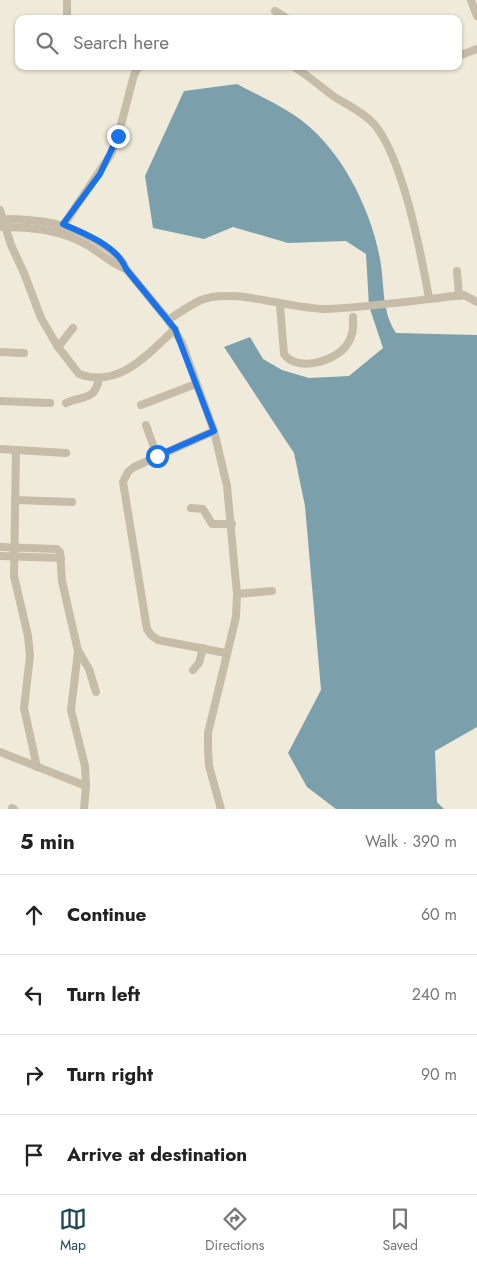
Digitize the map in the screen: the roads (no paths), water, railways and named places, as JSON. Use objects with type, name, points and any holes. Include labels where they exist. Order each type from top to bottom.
[{"type":"street","points":[[67,0],[67,15]]},
{"type":"street","points":[[472,0],[477,16]]},
{"type":"street","points":[[275,11],[282,15]]},
{"type":"street","points":[[462,55],[477,49]]},
{"type":"street","points":[[59,232],[111,154],[118,136],[134,75],[137,70]]},
{"type":"street","points":[[298,70],[335,97],[362,113],[375,126],[388,145],[415,231],[429,298]]},
{"type":"street","points":[[0,210],[3,228],[24,273],[41,318],[58,347],[79,374],[99,378],[112,377],[126,371],[175,329]]},
{"type":"street","points":[[1,219],[63,224],[103,245],[123,262],[126,269],[175,329],[214,431],[227,486],[237,594],[236,617],[208,733],[209,766],[221,809]]},
{"type":"street","points":[[3,228],[59,232],[88,245],[117,266],[126,269]]},
{"type":"street","points":[[457,271],[459,296]]},
{"type":"street","points":[[168,320],[202,299],[220,296],[239,297],[280,305],[326,309],[459,296],[469,296],[477,302]]},
{"type":"street","points":[[280,305],[284,354],[288,360],[297,363],[328,359],[340,353],[353,333],[353,317]]},
{"type":"street","points":[[58,347],[73,328]]},
{"type":"street","points":[[0,352],[24,353]]},
{"type":"street","points":[[66,403],[89,397],[94,391],[99,378]]},
{"type":"street","points":[[141,405],[196,384]]},
{"type":"street","points":[[0,400],[50,403]]},
{"type":"street","points":[[146,425],[157,456]]},
{"type":"street","points":[[214,431],[134,467],[128,472],[123,482],[147,629],[158,640],[226,653]]},
{"type":"street","points":[[0,449],[66,453]]},
{"type":"street","points":[[16,450],[13,552],[16,591],[28,636],[30,656],[24,708],[37,767]]},
{"type":"street","points":[[15,500],[72,502]]},
{"type":"street","points":[[191,508],[203,508],[212,524],[232,524]]},
{"type":"street","points":[[0,547],[13,552]]},
{"type":"street","points":[[0,556],[13,552],[57,549],[60,555],[62,581],[78,650],[89,669],[96,692]]},
{"type":"street","points":[[237,594],[272,591]]},
{"type":"street","points":[[192,670],[199,663],[204,648]]},
{"type":"street","points":[[78,650],[71,710],[81,746],[86,786],[84,809]]},
{"type":"street","points":[[0,752],[86,786]]},
{"type":"water","points":[[237,84],[294,115],[310,127],[339,160],[361,199],[376,239],[386,307],[396,333],[477,335],[477,727],[435,751],[437,802],[444,809],[336,809],[307,787],[288,753],[321,690],[305,506],[294,453],[224,347],[250,337],[263,359],[282,370],[309,378],[349,376],[383,348],[369,306],[366,254],[346,241],[288,243],[233,227],[204,239],[153,228],[145,176],[184,91]]}]
